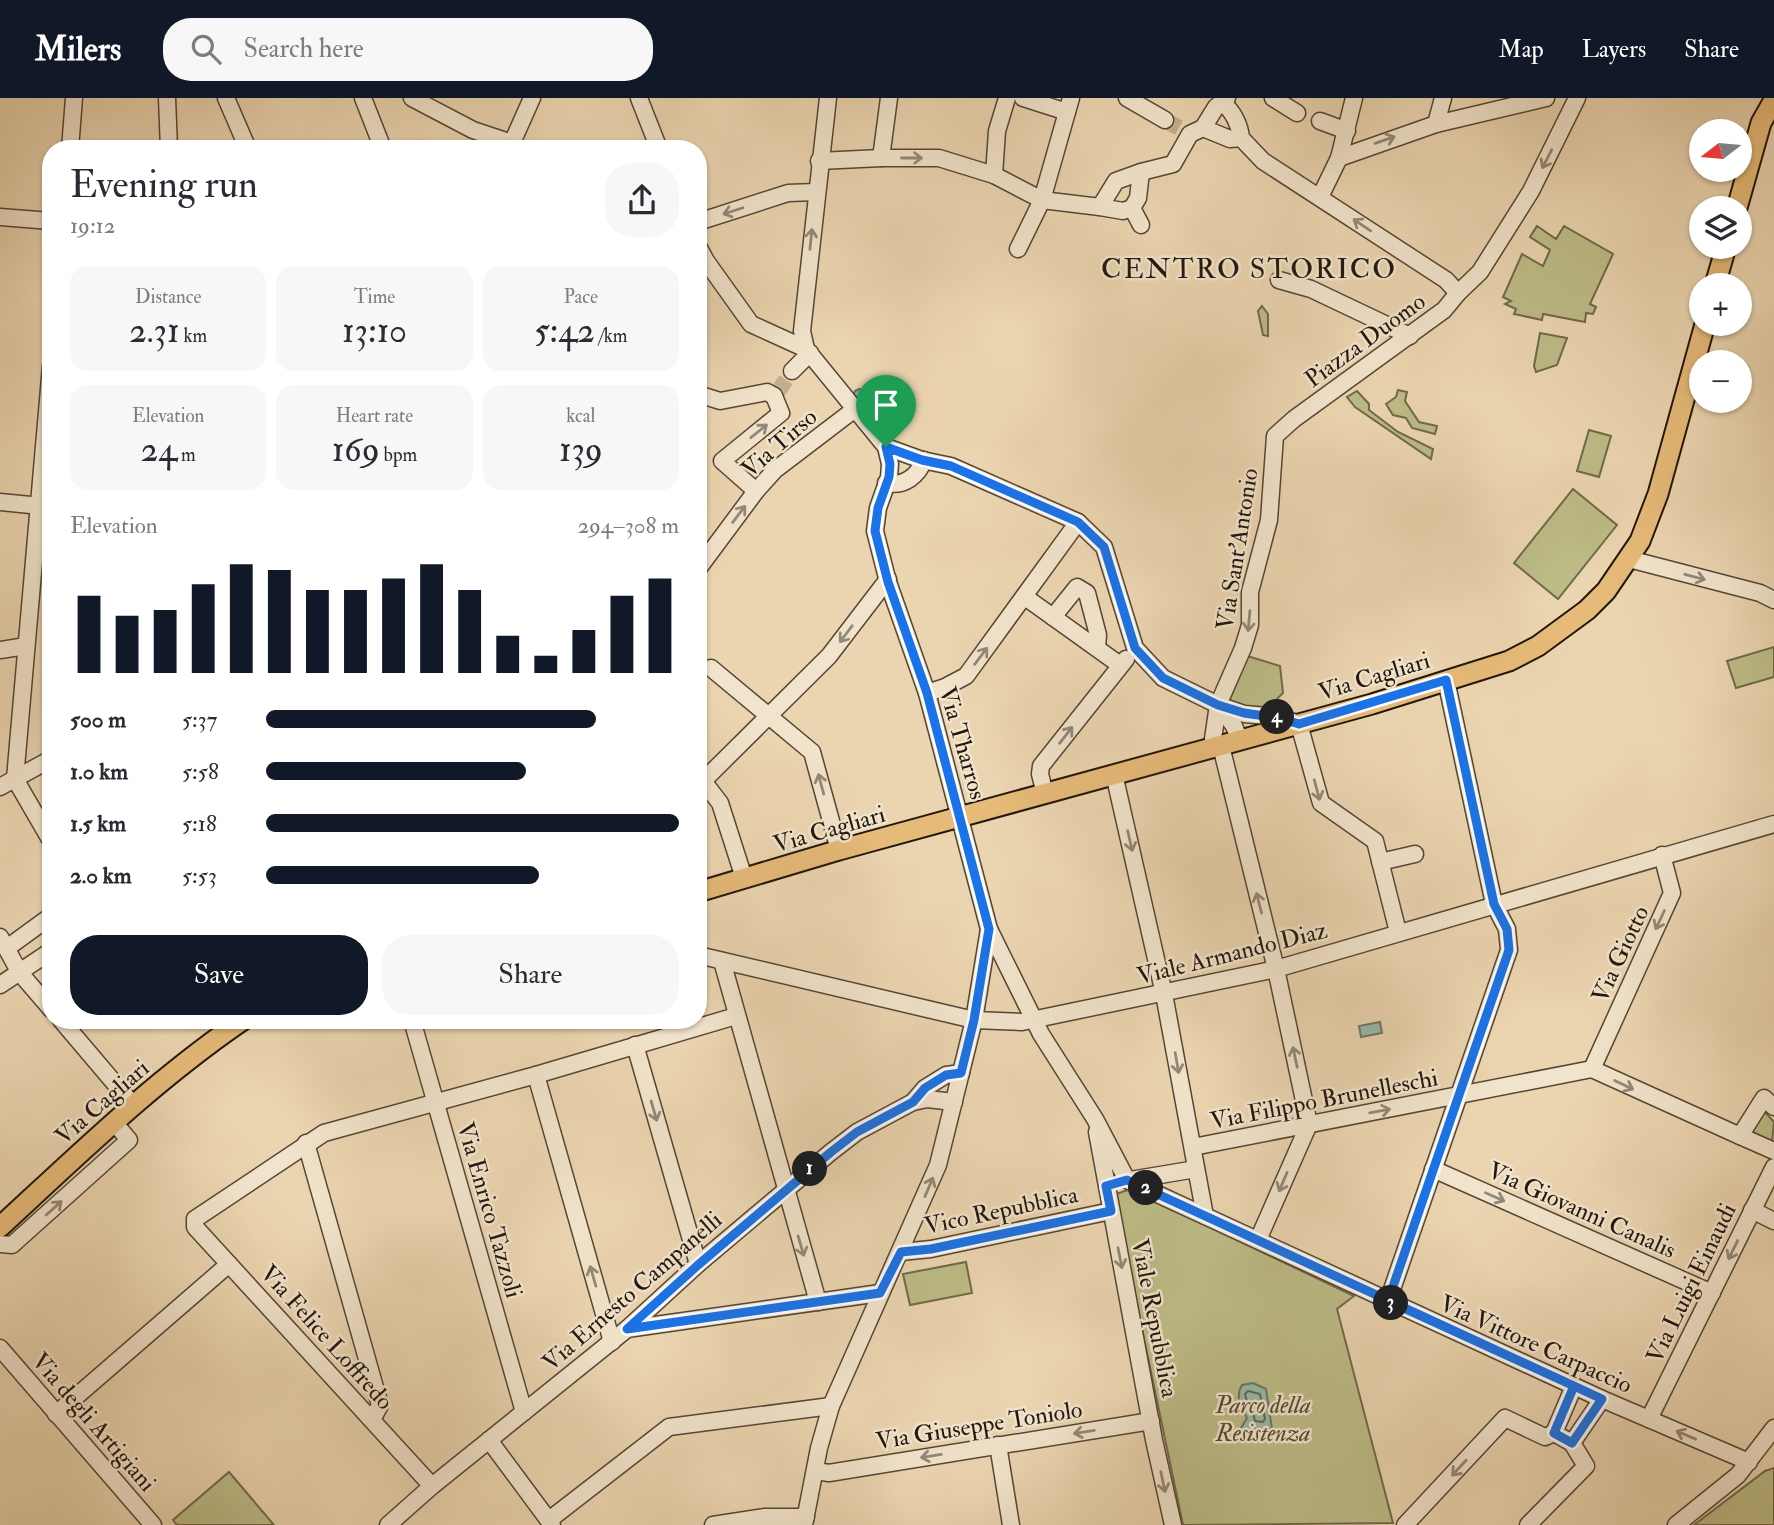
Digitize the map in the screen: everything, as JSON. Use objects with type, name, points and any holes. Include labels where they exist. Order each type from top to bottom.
[{"type":"main road","points":[[1758,98],[1761,123]]},
{"type":"main road","points":[[1740,196],[1761,123],[1772,99]]},
{"type":"main road","name":"Via Cagliari","points":[[707,889],[839,850],[1299,724],[1509,661],[1538,646],[1587,610],[1606,591],[1640,541],[1658,494],[1702,336]]},
{"type":"main road","name":"Via Cagliari","points":[[0,1209],[210,1029]]},
{"type":"main road","name":"Via Cagliari","points":[[0,1227],[114,1122],[179,1067],[231,1029]]},
{"type":"street","points":[[71,140],[74,98]]},
{"type":"street","points":[[167,98],[169,140]]},
{"type":"street","points":[[226,98],[244,140]]},
{"type":"street","points":[[363,98],[379,140]]},
{"type":"street","points":[[412,98],[473,130],[499,140]]},
{"type":"street","points":[[516,140],[532,98]]},
{"type":"street","points":[[639,98],[655,140]]},
{"type":"street","points":[[828,98],[802,331],[808,351],[886,447],[890,464],[887,480],[895,485],[914,477],[923,460]]},
{"type":"street","points":[[881,158],[889,98]]},
{"type":"street","points":[[994,175],[997,131],[1007,98]]},
{"type":"street","points":[[1018,249],[1042,200],[1069,105],[1023,98]]},
{"type":"street","points":[[1127,98],[1165,120]]},
{"type":"street","points":[[1273,98],[1297,113]]},
{"type":"street","points":[[1321,197],[1339,158],[1354,98]]},
{"type":"street","points":[[1436,124],[1443,98]]},
{"type":"street","points":[[1339,158],[1436,124],[1546,98]]},
{"type":"street","name":"Piazza Duomo","points":[[1275,436],[1294,419],[1444,310],[1480,272],[1531,191],[1577,98]]},
{"type":"street","points":[[1100,206],[1116,181],[1173,164],[1196,131],[1225,100],[1240,129],[1241,138],[1263,161],[1446,280],[1458,293]]},
{"type":"street","points":[[1320,121],[1347,131]]},
{"type":"street","points":[[1196,131],[1230,139],[1241,138]]},
{"type":"street","points":[[819,161],[939,158],[994,175],[1042,200],[1123,211],[1132,208],[1138,198],[1141,172]]},
{"type":"street","points":[[707,219],[788,193],[816,192]]},
{"type":"street","points":[[1132,208],[1141,225]]},
{"type":"street","points":[[0,217],[42,220]]},
{"type":"street","points":[[707,266],[751,324],[808,351]]},
{"type":"street","points":[[1279,280],[1311,289],[1410,336]]},
{"type":"street","points":[[768,331],[790,325],[799,318],[805,307]]},
{"type":"street","points":[[792,371],[808,351]]},
{"type":"street","points":[[707,397],[720,401],[767,392],[775,394],[781,413],[722,461],[756,491]]},
{"type":"street","name":"Via Tirso","points":[[707,557],[775,470],[855,409]]},
{"type":"street","name":"Via Sant'Antonio","points":[[1275,436],[1269,520],[1250,593],[1250,625],[1244,648],[1218,705],[1213,739],[1218,747],[1276,969],[1309,1124]]},
{"type":"street","points":[[886,447],[951,466],[1078,522],[1104,547],[1135,648],[1163,678],[1218,705],[1299,724],[1321,803],[1375,841],[1398,932]]},
{"type":"street","name":"Via Tharros","points":[[887,480],[878,508],[875,531],[888,579],[927,693],[989,929],[1034,1020]]},
{"type":"street","points":[[0,502],[42,506]]},
{"type":"street","points":[[927,693],[966,676],[1078,522]]},
{"type":"street","points":[[42,528],[26,646],[15,779],[42,826]]},
{"type":"street","points":[[1629,559],[1769,592]]},
{"type":"street","points":[[707,777],[829,656],[888,579]]},
{"type":"street","points":[[1053,617],[1077,587],[1087,593],[1098,635],[1097,648]]},
{"type":"street","points":[[1025,597],[1121,665]]},
{"type":"street","points":[[0,650],[26,646]]},
{"type":"street","points":[[1045,794],[1040,774],[1041,766],[1135,648]]},
{"type":"street","points":[[711,668],[812,752],[839,850]]},
{"type":"street","points":[[1388,1301],[1509,950],[1507,929],[1494,904],[1446,680]]},
{"type":"street","points":[[1218,705],[1234,726],[1240,741]]},
{"type":"street","points":[[0,787],[42,764]]},
{"type":"street","points":[[1114,774],[1164,994],[1205,1216]]},
{"type":"street","points":[[707,791],[720,803],[744,878]]},
{"type":"street","name":"Viale Armando Diaz","points":[[707,958],[974,1020],[1022,1022],[1276,969],[1772,825]]},
{"type":"street","points":[[1380,862],[1415,854]]},
{"type":"street","name":"Via Giotto","points":[[1592,1069],[1672,893],[1662,856]]},
{"type":"street","points":[[42,921],[3,942],[20,974],[42,999]]},
{"type":"street","name":"Via Tharros","points":[[805,1521],[831,1406],[938,1165],[974,1020],[989,929]]},
{"type":"street","points":[[984,957],[991,950],[1002,954]]},
{"type":"street","points":[[0,985],[42,958]]},
{"type":"street","points":[[722,961],[818,1302]]},
{"type":"street","points":[[707,1024],[736,1016]]},
{"type":"street","name":"Viale Repubblica","points":[[1034,1020],[1094,1119],[1127,1180]]},
{"type":"street","points":[[69,1029],[128,1099]]},
{"type":"street","name":"Via Enrico Tazzoli","points":[[415,1029],[524,1412]]},
{"type":"street","points":[[372,1420],[380,1405],[306,1143],[324,1133],[691,1029]]},
{"type":"street","points":[[635,1045],[698,1265]]},
{"type":"street","points":[[1592,1069],[1774,1151]]},
{"type":"street","name":"Via Filippo Brunelleschi","points":[[1193,1147],[1592,1069]]},
{"type":"street","name":"Via Ernesto Campanelli","points":[[913,1102],[925,1088],[946,1075],[961,1073]]},
{"type":"street","points":[[536,1075],[612,1342]]},
{"type":"street","points":[[1740,1136],[1771,1097]]},
{"type":"street","name":"Via Ernesto Campanelli","points":[[388,1525],[432,1486],[612,1342],[785,1190],[857,1132],[913,1102],[927,1099],[954,1102]]},
{"type":"street","name":"Viale Repubblica","points":[[1094,1119],[1172,1525]]},
{"type":"street","points":[[0,1244],[12,1245],[129,1140],[114,1122]]},
{"type":"street","points":[[1258,1240],[1309,1124]]},
{"type":"street","name":"Via Felice Loffredo","points":[[306,1143],[196,1217],[195,1227],[432,1486]]},
{"type":"street","name":"Via Luigi Einaudi","points":[[1649,1419],[1774,1167]]},
{"type":"street","points":[[1106,1186],[1127,1180],[1156,1185],[1196,1168]]},
{"type":"street","name":"Via Giovanni Canalis","points":[[1433,1168],[1712,1293]]},
{"type":"street","name":"Via Vittore Carpaccio","points":[[1156,1185],[1205,1216],[1602,1399],[1749,1462]]},
{"type":"street","points":[[1752,1210],[1774,1221]]},
{"type":"street","name":"Vico Repubblica","points":[[901,1252],[931,1249],[1111,1211]]},
{"type":"street","points":[[56,1414],[229,1264]]},
{"type":"street","points":[[627,1329],[880,1293]]},
{"type":"street","name":"Via degli Artigiani","points":[[0,1348],[146,1523]]},
{"type":"street","points":[[1405,1525],[1506,1418],[1545,1437],[1554,1433],[1574,1386]]},
{"type":"street","points":[[1572,1443],[1602,1399]]},
{"type":"street","points":[[489,1440],[550,1523],[669,1427],[831,1406]]},
{"type":"street","name":"Via Giuseppe Toniolo","points":[[815,1471],[829,1473],[1151,1421]]},
{"type":"street","points":[[1676,1525],[1738,1475],[1774,1428]]},
{"type":"street","points":[[1528,1525],[1586,1466],[1572,1443],[1554,1433]]},
{"type":"street","points":[[998,1446],[1012,1525]]},
{"type":"street","points":[[713,1525],[765,1517],[805,1521]]},
{"type":"green space","points":[[1537,226],[1556,239],[1564,226],[1613,254],[1590,304],[1596,307],[1593,314],[1586,313],[1585,322],[1543,314],[1542,320],[1514,314],[1516,309],[1505,304],[1511,301],[1503,297],[1522,254],[1543,266],[1550,250],[1530,237]]},
{"type":"green space","points":[[1262,306],[1268,314],[1268,336],[1263,335],[1258,311]]},
{"type":"green space","points":[[1540,333],[1567,338],[1557,365],[1536,372],[1534,366]]},
{"type":"green space","points":[[1398,390],[1407,392],[1405,401],[1419,422],[1437,426],[1435,434],[1412,428],[1406,418],[1393,415],[1386,404],[1396,397]]},
{"type":"green space","points":[[1357,391],[1369,404],[1369,410],[1398,432],[1433,449],[1431,459],[1355,407],[1347,397]]},
{"type":"green space","points":[[1589,430],[1611,436],[1599,477],[1577,471]]},
{"type":"green space","points":[[1573,489],[1617,525],[1558,599],[1514,563]]},
{"type":"green space","points":[[1774,647],[1774,677],[1736,688],[1727,661]]},
{"type":"green space","points":[[1244,655],[1280,666],[1283,693],[1274,702],[1272,715],[1231,701],[1229,696]]},
{"type":"green space","points":[[1765,1112],[1774,1122],[1772,1142],[1751,1131]]},
{"type":"green space","name":"Parco della Resistenza","points":[[1130,1189],[1354,1296],[1337,1309],[1393,1523],[1183,1525],[1114,1195]]},
{"type":"green space","points":[[966,1262],[972,1293],[910,1305],[903,1274]]},
{"type":"green space","points":[[1774,1468],[1774,1525],[1694,1525],[1765,1471]]},
{"type":"green space","points":[[229,1472],[274,1525],[177,1525],[173,1520]]},
{"type":"water","points":[[859,389],[870,396],[872,402],[869,409],[864,409],[853,396]]},
{"type":"water","points":[[1380,1022],[1382,1033],[1361,1037],[1359,1026]]},
{"type":"water","points":[[1253,1383],[1266,1389],[1272,1429],[1252,1429],[1242,1437],[1239,1431],[1247,1418],[1241,1407],[1239,1394],[1242,1385]]},
{"type":"tunnel","points":[[1165,120],[1190,134]]},
{"type":"tunnel","points":[[777,393],[792,371]]},
{"type":"district","name":"CENTRO STORICO","points":[[1249,268]]},
{"type":"route","points":[[886,447],[890,464],[889,477],[882,491],[875,531],[888,582],[927,693],[989,929],[974,1020],[961,1073],[946,1075],[925,1088],[913,1102],[857,1132],[785,1190],[627,1329],[880,1293],[901,1252],[931,1249],[1111,1211],[1106,1186],[1127,1180],[1349,1282],[1388,1301],[1440,1325],[1574,1386],[1554,1433],[1572,1443],[1602,1399],[1574,1386],[1388,1301],[1509,950],[1507,929],[1494,904],[1446,680],[1299,724],[1218,705],[1163,678],[1135,648],[1104,547],[1078,522],[951,466],[922,460],[886,447]]}]
